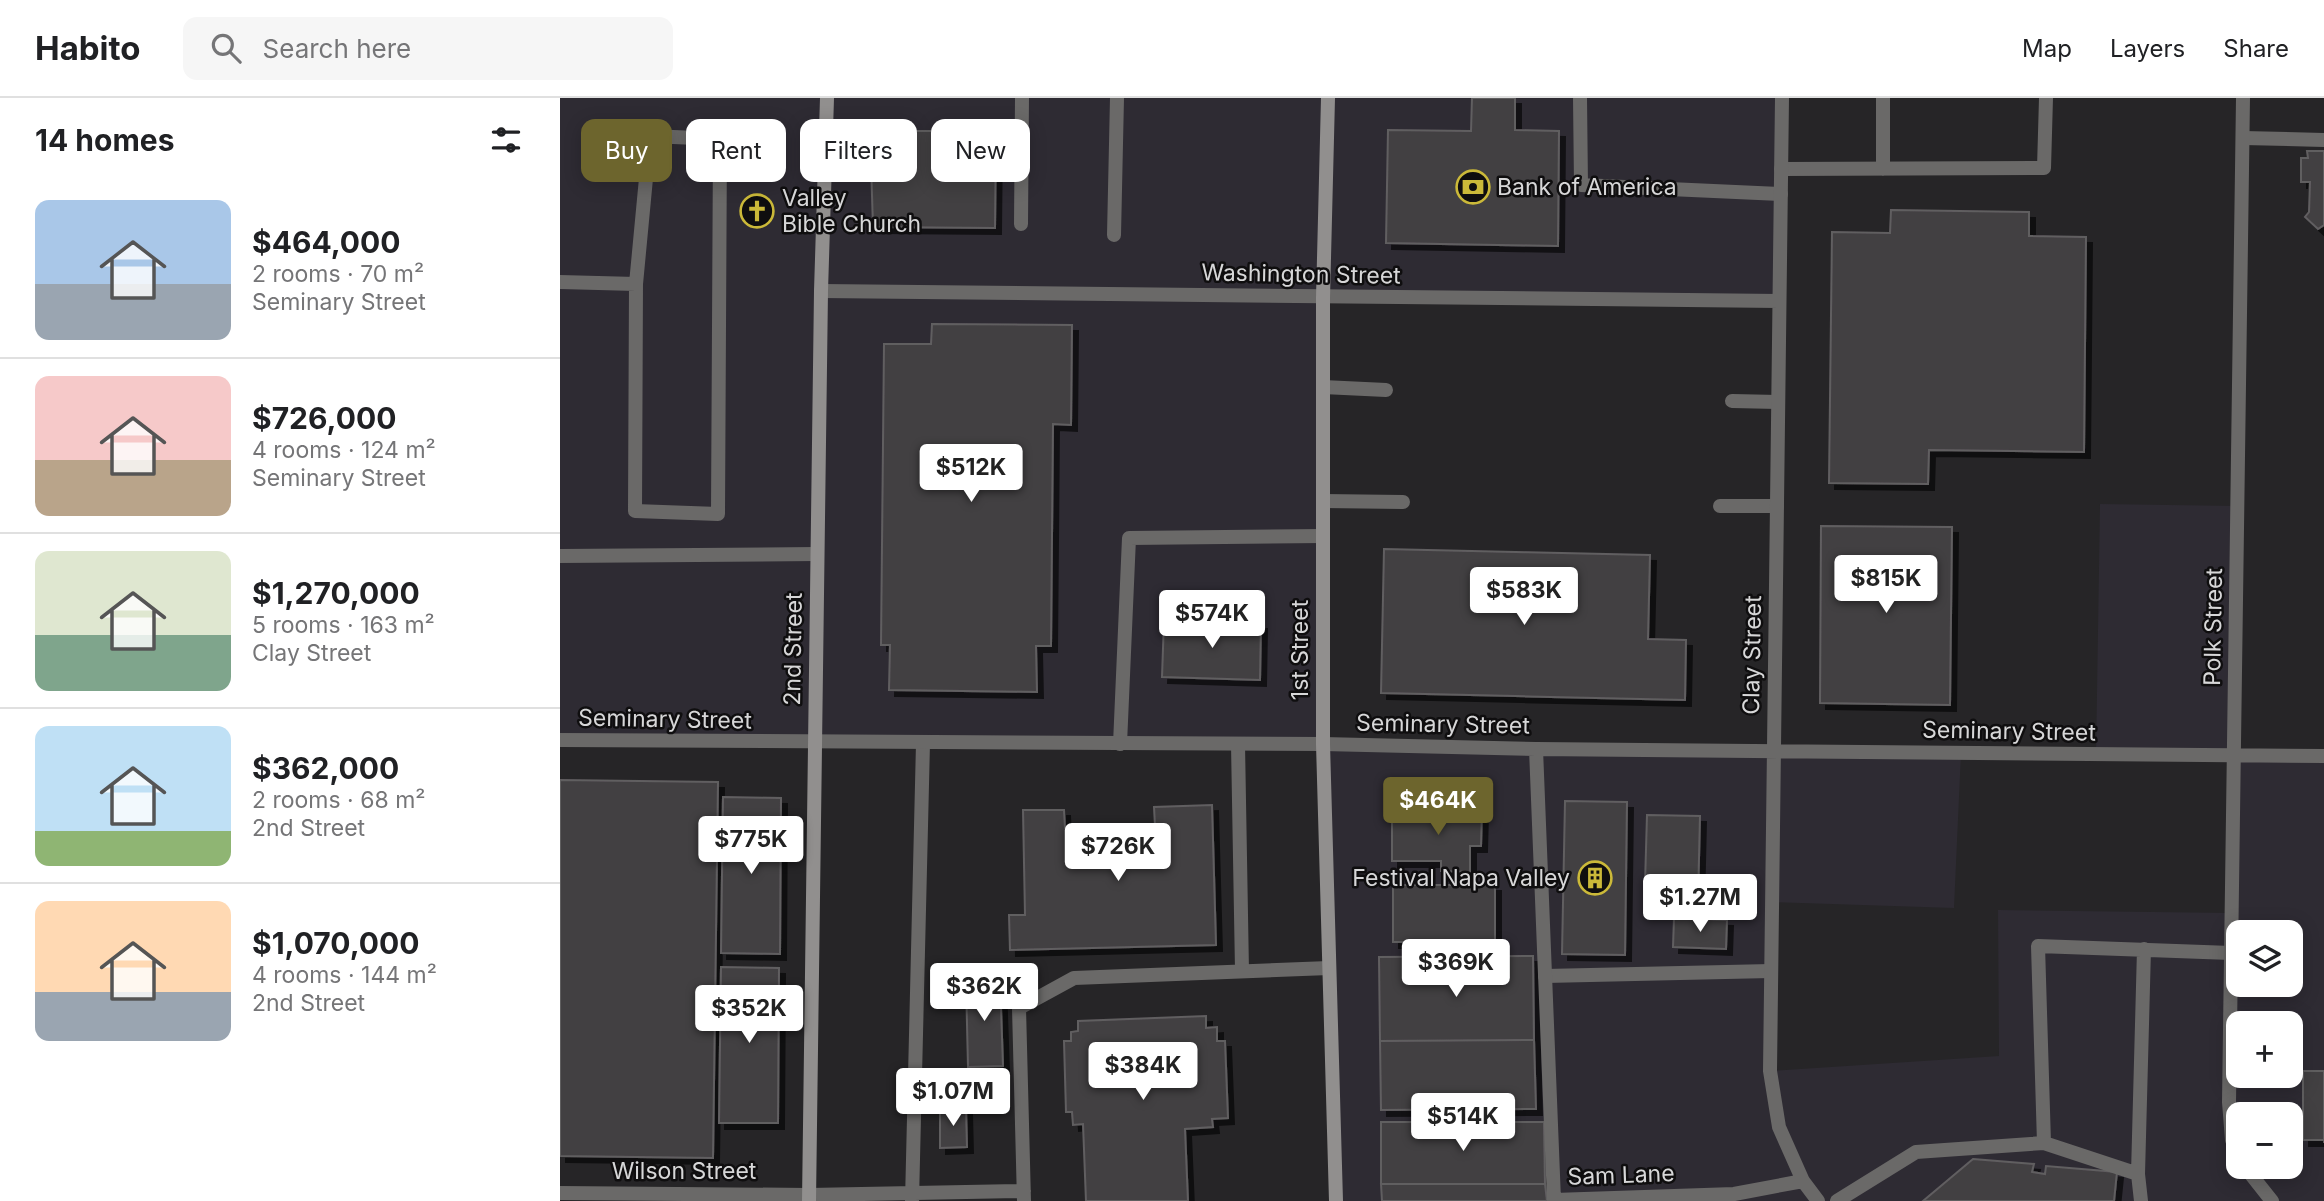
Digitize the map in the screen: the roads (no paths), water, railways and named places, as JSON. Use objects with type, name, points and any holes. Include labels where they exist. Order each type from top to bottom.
[{"type":"main road","name":"2nd Street","points":[[808,1198],[821,291],[827,98]]},
{"type":"main road","name":"1st Street","points":[[1328,98],[1323,298],[1323,744],[1336,1201]]},
{"type":"street","points":[[1021,224],[1022,98]]},
{"type":"street","points":[[1114,235],[1117,98]]},
{"type":"street","points":[[1580,98],[1581,185],[1780,194]]},
{"type":"street","name":"Clay Street","points":[[1782,98],[1770,1071],[1779,1127],[1803,1181],[1818,1201]]},
{"type":"street","points":[[1883,98],[1883,169]]},
{"type":"street","points":[[1781,169],[2044,168],[2046,98]]},
{"type":"street","name":"Polk Street","points":[[2232,920],[2243,98]]},
{"type":"street","points":[[650,136],[720,139],[718,514],[635,511],[636,284],[650,136]]},
{"type":"street","points":[[2243,138],[2324,140]]},
{"type":"street","points":[[560,282],[636,284]]},
{"type":"street","name":"Washington Street","points":[[821,291],[1779,301]]},
{"type":"street","points":[[1323,387],[1386,390]]},
{"type":"street","points":[[1732,401],[1778,402]]},
{"type":"street","points":[[1323,500],[1404,502]]},
{"type":"street","points":[[1720,506],[1777,506]]},
{"type":"street","points":[[1121,744],[1129,538],[1323,536]]},
{"type":"street","points":[[560,556],[817,554]]},
{"type":"street","name":"Seminary Street","points":[[560,740],[1323,744],[1536,749],[2324,756]]},
{"type":"street","points":[[912,1197],[923,743]]},
{"type":"street","points":[[1238,744],[1242,971]]},
{"type":"street","name":"Sam Lane","points":[[1536,749],[1554,1200],[1734,1197],[1803,1181]]},
{"type":"street","points":[[2044,1143],[2038,946],[2226,953]]},
{"type":"street","points":[[2141,1201],[2138,1174],[2144,949]]},
{"type":"street","points":[[1024,1196],[1019,1008],[1074,978],[1329,968]]},
{"type":"street","points":[[1545,976],[1771,971]]},
{"type":"street","name":"Polk Street","points":[[2229,1102],[2230,997]]},
{"type":"street","points":[[1837,1201],[1916,1152],[2044,1143],[2138,1174]]},
{"type":"street","points":[[2255,1179],[2272,1201]]},
{"type":"street","name":"Wilson Street","points":[[560,1193],[611,1197],[1024,1196]]},
{"type":"place","name":"Bank of America","points":[[1473,187]]},
{"type":"place","name":"Valley Bible Church","points":[[757,211]]},
{"type":"place","name":"Festival Napa Valley","points":[[1595,878]]}]
